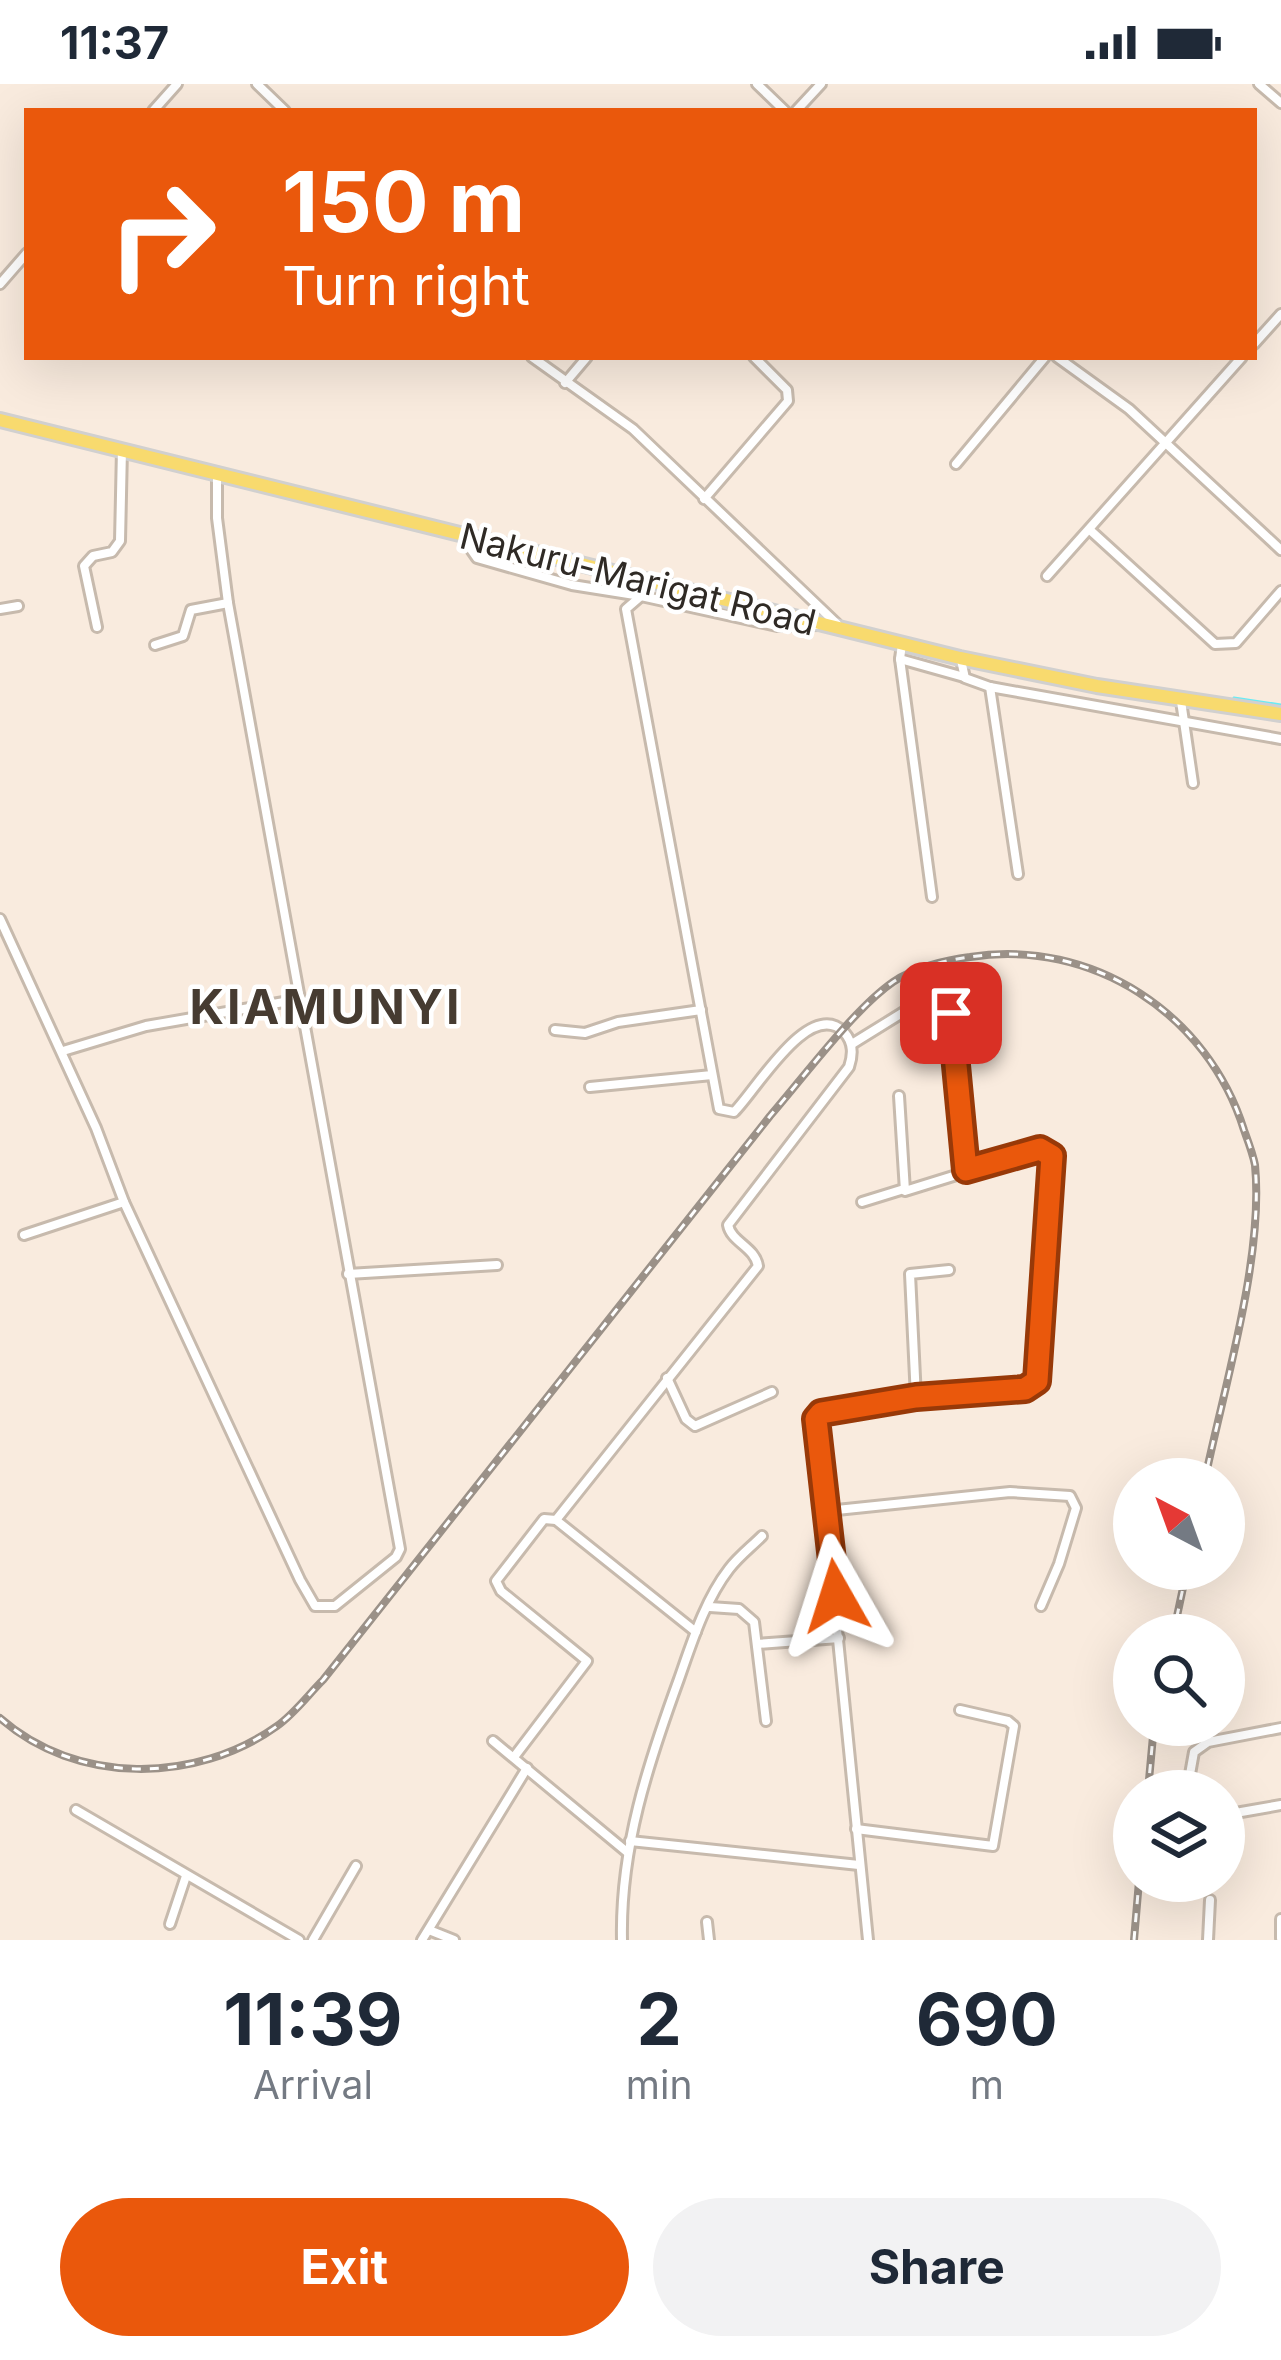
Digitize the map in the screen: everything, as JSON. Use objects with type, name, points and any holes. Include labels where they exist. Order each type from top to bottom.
[{"type":"main road","name":"Nakuru-Marigat Road","points":[[0,420],[842,628],[901,651],[1281,714]]},
{"type":"street","points":[[257,84],[283,108]]},
{"type":"street","points":[[757,84],[782,108]]},
{"type":"street","points":[[799,108],[821,84]]},
{"type":"street","points":[[1259,84],[1281,103]]},
{"type":"street","points":[[0,284],[24,256]]},
{"type":"street","points":[[1257,341],[1281,314]]},
{"type":"street","points":[[536,360],[633,429],[842,628]]},
{"type":"street","points":[[565,383],[584,360]]},
{"type":"street","points":[[704,499],[788,401],[787,390],[757,360]]},
{"type":"street","points":[[956,464],[1043,360]]},
{"type":"street","points":[[1061,360],[1129,409],[1281,550]]},
{"type":"street","points":[[1047,576],[1239,360]]},
{"type":"street","points":[[97,627],[84,566],[93,556],[112,552],[120,542],[122,448]]},
{"type":"street","points":[[0,919],[124,1202],[301,1580],[314,1604],[322,1608],[347,1599],[397,1557],[400,1549],[228,603],[217,518],[218,473]]},
{"type":"street","points":[[1090,530],[1215,644],[1237,643],[1281,592]]},
{"type":"street","points":[[472,540],[471,553],[477,558],[572,585],[777,626],[826,624]]},
{"type":"street","points":[[556,1520],[758,1266],[756,1256],[729,1232],[728,1225],[849,1067],[852,1044],[838,1028],[814,1026],[794,1040],[734,1112],[718,1109],[622,594]]},
{"type":"street","points":[[626,609],[641,596]]},
{"type":"street","points":[[155,645],[183,636],[191,610],[228,603]]},
{"type":"street","points":[[0,609],[18,606]]},
{"type":"street","points":[[901,651],[990,687],[1281,739]]},
{"type":"street","points":[[901,651],[932,897]]},
{"type":"street","points":[[960,658],[965,678]]},
{"type":"street","points":[[990,687],[1018,874]]},
{"type":"street","points":[[1181,700],[1193,783]]},
{"type":"street","points":[[62,1052],[146,1026],[301,999]]},
{"type":"street","points":[[852,1044],[923,1000],[945,1002],[951,1013],[966,1170]]},
{"type":"street","points":[[555,1030],[585,1033],[618,1022],[701,1010]]},
{"type":"street","points":[[590,1087],[712,1075]]},
{"type":"street","points":[[899,1096],[904,1190]]},
{"type":"street","points":[[862,1202],[1040,1149],[1052,1156],[1037,1381],[1025,1389],[916,1397],[821,1413],[816,1419],[868,1940]]},
{"type":"street","points":[[23,1234],[124,1202]]},
{"type":"street","points":[[348,1274],[497,1264]]},
{"type":"street","points":[[916,1397],[908,1279],[913,1272],[949,1270]]},
{"type":"street","points":[[667,1378],[694,1426],[772,1392]]},
{"type":"street","points":[[827,1511],[1010,1492],[1070,1496],[1076,1508],[1060,1564],[1041,1606]]},
{"type":"street","points":[[514,1757],[587,1661],[501,1591],[496,1581],[544,1519],[556,1520],[695,1632]]},
{"type":"street","points":[[622,1940],[629,1846],[643,1780],[695,1632],[729,1567],[762,1536]]},
{"type":"street","points":[[710,1607],[739,1610],[754,1622],[766,1721]]},
{"type":"street","points":[[757,1644],[840,1638]]},
{"type":"street","points":[[856,1829],[993,1846],[1014,1726],[960,1710]]},
{"type":"street","points":[[1191,1770],[1194,1752],[1208,1742],[1281,1728]]},
{"type":"street","points":[[493,1741],[629,1846],[859,1865]]},
{"type":"street","points":[[422,1940],[527,1768]]},
{"type":"street","points":[[1245,1811],[1281,1805]]},
{"type":"street","points":[[76,1810],[299,1940]]},
{"type":"street","points":[[313,1940],[356,1866]]},
{"type":"street","points":[[170,1924],[186,1876]]},
{"type":"street","points":[[1208,1940],[1210,1902]]},
{"type":"street","points":[[1281,1918],[1281,1938]]},
{"type":"street","points":[[707,1922],[709,1940]]},
{"type":"street","points":[[428,1930],[454,1940]]},
{"type":"waterway","points":[[1234,698],[1281,705]]},
{"type":"railway","points":[[0,1718],[30,1740],[64,1756],[137,1769],[210,1759],[245,1745],[283,1721],[323,1680],[829,1045],[893,982],[951,960],[1015,954],[1059,960],[1101,973],[1174,1019],[1227,1088],[1253,1156],[1256,1201],[1248,1281],[1210,1458]]},
{"type":"railway","points":[[1177,1614],[1183,1590]]},
{"type":"railway","points":[[1150,1770],[1152,1746]]},
{"type":"railway","points":[[1134,1940],[1137,1902]]},
{"type":"district","name":"KIAMUNYI","points":[[326,1007]]},
{"type":"route","points":[[836,1596],[816,1419],[821,1413],[916,1397],[1025,1389],[1037,1381],[1052,1156],[1040,1149],[966,1170],[951,1013]]}]
